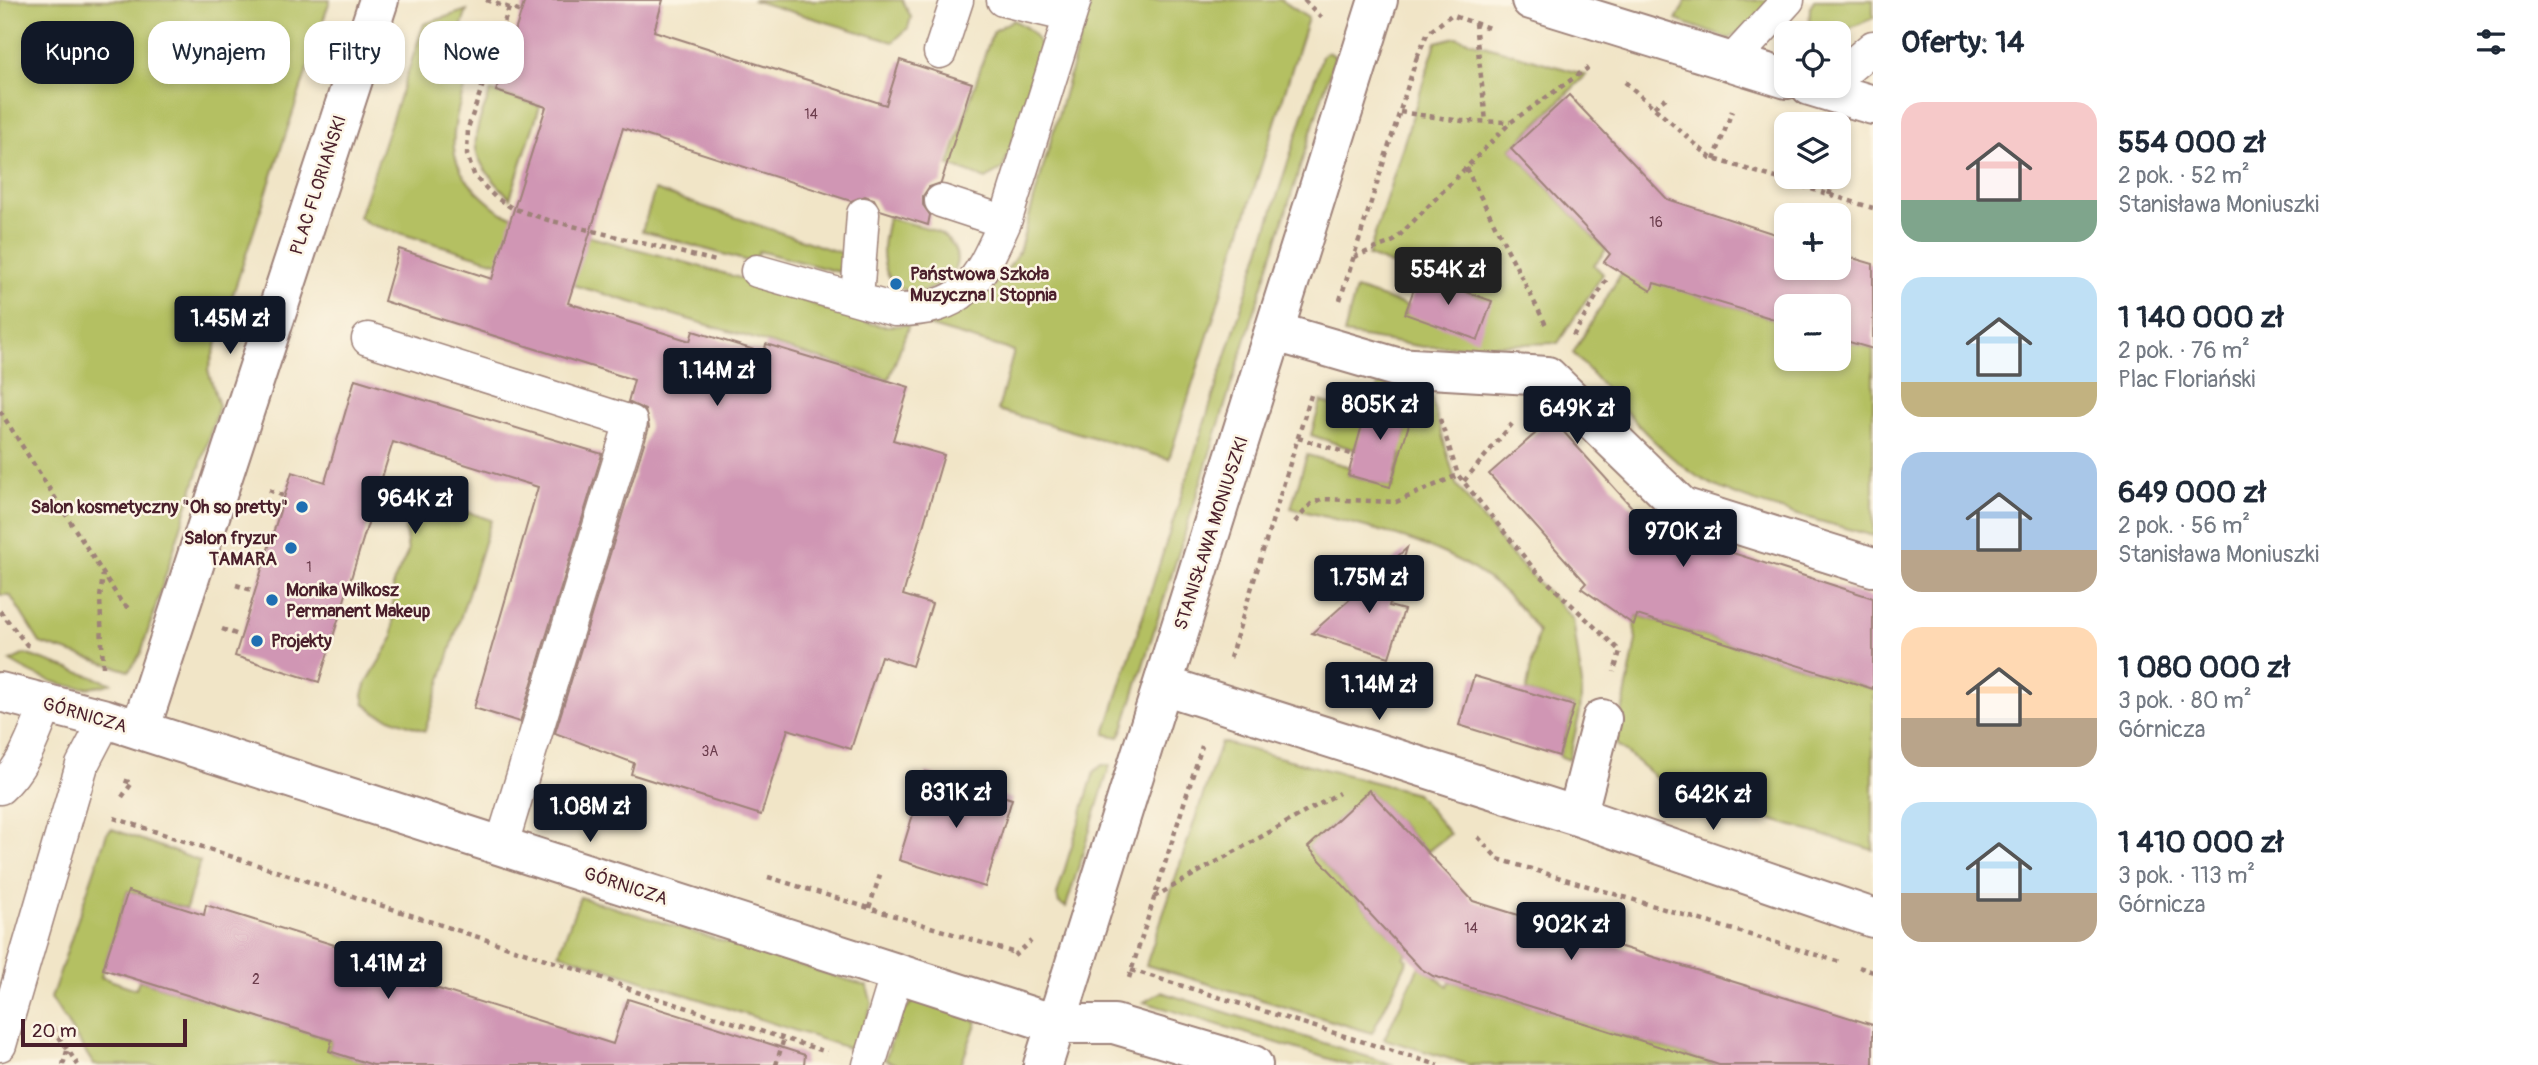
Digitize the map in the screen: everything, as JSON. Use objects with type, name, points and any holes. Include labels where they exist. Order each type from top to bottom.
[{"type":"street","name":"PLAC FLORIAŃSKI","points":[[123,725],[169,635],[379,0]]},
{"type":"street","name":"STANISŁAWA MONIUSZKI","points":[[1043,1065],[1378,0]]},
{"type":"street","points":[[1531,0],[1774,75]]},
{"type":"street","points":[[1851,95],[1873,105]]},
{"type":"street","points":[[1276,331],[1396,367],[1547,376],[1682,507],[1873,567]]},
{"type":"street","points":[[1163,685],[1577,816],[1873,918]]},
{"type":"street","name":"GÓRNICZA","points":[[0,692],[123,725],[1055,1024],[1114,1024],[1253,1065]]},
{"type":"street","points":[[1577,816],[1602,719]]},
{"type":"lane","points":[[940,52],[957,0]]},
{"type":"lane","points":[[757,271],[895,310],[918,310],[950,302],[981,275],[1005,222],[1072,8],[1003,0]]},
{"type":"lane","points":[[1732,61],[1788,0]]},
{"type":"lane","points":[[1851,64],[1873,47]]},
{"type":"lane","points":[[941,201],[1005,222]]},
{"type":"lane","points":[[857,299],[863,214]]},
{"type":"lane","points":[[368,339],[631,422],[501,847]]},
{"type":"lane","points":[[0,788],[11,779],[25,757],[47,704]]},
{"type":"lane","points":[[0,1045],[82,765],[123,725]]},
{"type":"lane","points":[[869,1065],[897,973]]},
{"type":"path","points":[[486,0],[522,12]]},
{"type":"path","points":[[509,8],[468,128],[467,155],[475,177],[495,197],[524,212],[757,271]]},
{"type":"path","points":[[1128,982],[1417,57],[1427,34],[1451,15],[1499,31]]},
{"type":"path","points":[[1475,23],[1486,121]]},
{"type":"path","points":[[1408,54],[1417,57]]},
{"type":"path","points":[[1354,257],[1394,241],[1511,122],[1597,61]]},
{"type":"path","points":[[1615,73],[1711,158],[1873,208]]},
{"type":"path","points":[[1400,112],[1461,121],[1511,122]]},
{"type":"path","points":[[1466,169],[1549,332]]},
{"type":"path","points":[[1829,194],[1831,189]]},
{"type":"path","points":[[1568,344],[1608,276]]},
{"type":"path","points":[[0,411],[120,600],[150,627],[169,635]]},
{"type":"path","points":[[1439,416],[1458,475],[1534,569],[1620,651],[1602,719]]},
{"type":"path","points":[[1298,438],[1351,454]]},
{"type":"path","points":[[1295,522],[1311,504],[1322,499],[1396,502],[1458,475]]},
{"type":"path","points":[[277,493],[285,496]]},
{"type":"path","points":[[263,539],[270,542]]},
{"type":"path","points":[[103,573],[100,598],[103,670]]},
{"type":"path","points":[[247,589],[255,592]]},
{"type":"path","points":[[233,633],[241,636]]},
{"type":"path","points":[[82,765],[132,783],[116,805]]},
{"type":"path","points":[[1154,897],[1342,791]]},
{"type":"path","points":[[108,816],[832,1054]]},
{"type":"path","points":[[869,908],[881,872]]},
{"type":"path","points":[[1131,971],[1437,1065]]},
{"type":"path","points":[[776,1065],[784,1038]]},
{"type":"path","points":[[64,1065],[68,1050]]},
{"type":"green space","points":[[0,0],[330,0],[323,21],[304,21],[304,79],[208,370],[219,406],[141,653],[129,671],[40,643],[10,595],[0,595]]},
{"type":"green space","points":[[752,0],[902,0],[911,17],[908,28],[893,42]]},
{"type":"green space","points":[[1091,0],[1281,0],[1308,18],[1169,459],[998,410],[1014,351],[921,324],[909,325],[947,316],[964,308],[994,285],[1019,252]]},
{"type":"green space","points":[[1686,0],[1776,0],[1769,10],[1729,39],[1676,20]]},
{"type":"green space","points":[[1814,0],[1873,0],[1873,18],[1851,28],[1851,21],[1809,21],[1810,7]]},
{"type":"green space","points":[[467,10],[463,21],[433,21]]},
{"type":"green space","points":[[1013,20],[1032,33],[1042,54],[1003,168],[986,179],[949,165],[994,31]]},
{"type":"green space","points":[[1456,37],[1586,75],[1511,149],[1606,250],[1594,265],[1603,274],[1558,343],[1424,347],[1344,334],[1356,289],[1408,306],[1405,314],[1491,301],[1368,256],[1436,42]]},
{"type":"green space","points":[[419,39],[419,84],[465,84],[455,122],[455,155],[469,183],[502,213],[733,276],[877,325],[909,325],[889,379],[369,224],[359,217]]},
{"type":"green space","points":[[1327,52],[1335,56],[1123,729],[1119,737],[1105,734],[1322,56]]},
{"type":"green space","points":[[491,91],[540,106],[510,198],[486,171],[476,149],[478,125]]},
{"type":"green space","points":[[655,190],[847,255],[839,272],[759,251],[754,263],[642,231]]},
{"type":"green space","points":[[888,218],[925,227],[945,237],[956,253],[955,267],[946,280],[932,288],[915,291],[899,287],[888,274],[883,250]]},
{"type":"green space","points":[[1622,272],[1774,319],[1774,371],[1851,371],[1851,343],[1873,349],[1873,536],[1756,502],[1712,485],[1695,475],[1662,449],[1631,418],[1573,353]]},
{"type":"green space","points":[[1380,382],[1431,396],[1456,484],[1507,550],[1573,619],[1582,685],[1580,712],[1569,760],[1559,756],[1574,706],[1526,692],[1538,632],[1516,603],[1489,580],[1460,561],[1428,547],[1360,525],[1291,508],[1307,455],[1350,467],[1348,475],[1392,487],[1401,455],[1358,442],[1355,450],[1311,435],[1321,401],[1364,416],[1362,425],[1404,439],[1413,411],[1374,399]]},
{"type":"green space","points":[[414,493],[491,520],[425,731],[376,713],[365,704],[363,695],[367,682],[393,638],[393,583],[408,552],[404,518]]},
{"type":"green space","points":[[1637,615],[1873,689],[1873,850],[1671,790],[1616,744],[1636,640],[1634,625]]},
{"type":"green space","points":[[25,654],[111,683],[86,687],[46,679],[10,661]]},
{"type":"green space","points":[[1221,742],[1416,793],[1450,834],[1427,852],[1369,791],[1308,847],[1407,953],[1404,957],[1408,960],[1372,1033],[1146,965]]},
{"type":"green space","points":[[1102,765],[1110,765],[1066,907],[1059,903],[1057,895],[1094,772]]},
{"type":"green space","points":[[112,829],[200,861],[186,909],[128,891],[101,977],[136,989],[139,980],[332,1040],[329,1051],[373,1065],[94,1065],[51,998],[107,833]]},
{"type":"green space","points":[[580,897],[867,986],[872,1004],[857,1051],[559,953]]},
{"type":"green space","points":[[1419,966],[1448,986],[1450,981],[1719,1065],[1470,1065],[1384,1039]]},
{"type":"green space","points":[[1161,992],[1394,1065],[1349,1065],[1144,1002]]},
{"type":"green space","points":[[914,1000],[977,1021],[961,1065],[898,1065],[885,1060],[900,1016]]},
{"type":"building","points":[[525,0],[663,0],[654,31],[886,105],[900,60],[972,83],[941,183],[929,187],[923,196],[923,205],[930,215],[928,225],[880,210],[874,199],[865,196],[851,201],[623,128],[568,303],[690,341],[693,331],[764,353],[766,344],[909,387],[893,440],[944,455],[903,595],[932,604],[912,666],[881,656],[851,749],[788,729],[761,815],[631,774],[634,763],[555,733],[649,427],[645,410],[628,402],[634,380],[384,301],[399,249],[492,279],[546,107],[496,91],[498,84],[524,84],[524,21],[518,21]]},
{"type":"building","points":[[1569,95],[1667,199],[1774,234],[1774,280],[1851,280],[1851,258],[1873,264],[1873,349],[1851,343],[1851,294],[1774,294],[1774,319],[1654,283],[1651,291],[1604,262],[1610,254],[1511,149]]},
{"type":"building","points":[[1419,275],[1492,301],[1478,340],[1405,314]]},
{"type":"building","points":[[355,379],[602,454],[520,722],[474,708],[538,487],[393,442],[319,682],[235,656],[292,472],[325,482]]},
{"type":"building","points":[[1370,397],[1413,411],[1390,487],[1348,475]]},
{"type":"building","points":[[1552,419],[1649,526],[1873,598],[1873,689],[1637,615],[1634,625],[1581,588],[1586,583],[1489,474]]},
{"type":"building","points":[[1407,548],[1389,606],[1404,610],[1389,657],[1312,633]]},
{"type":"building","points":[[1474,676],[1574,706],[1559,756],[1459,725]]},
{"type":"building","points":[[926,772],[1012,799],[985,887],[899,860]]},
{"type":"building","points":[[1369,790],[1473,901],[1873,1025],[1873,1065],[1719,1065],[1433,976],[1420,968],[1308,847]]},
{"type":"building","points":[[128,891],[204,915],[206,905],[360,953],[356,963],[613,1044],[628,999],[805,1055],[804,1065],[373,1065],[329,1051],[332,1040],[103,969]]},
{"type":"place","name":"Państwowa Szkoła Muzyczna I Stopnia","points":[[896,284]]},
{"type":"place","name":"Salon kosmetyczny \"Oh so pretty\"","points":[[302,507]]},
{"type":"place","name":"Salon fryzur TAMARA","points":[[291,548]]},
{"type":"place","name":"Monika Wilkosz Permanent Makeup","points":[[272,600]]},
{"type":"place","name":"Projekty","points":[[257,641]]}]
